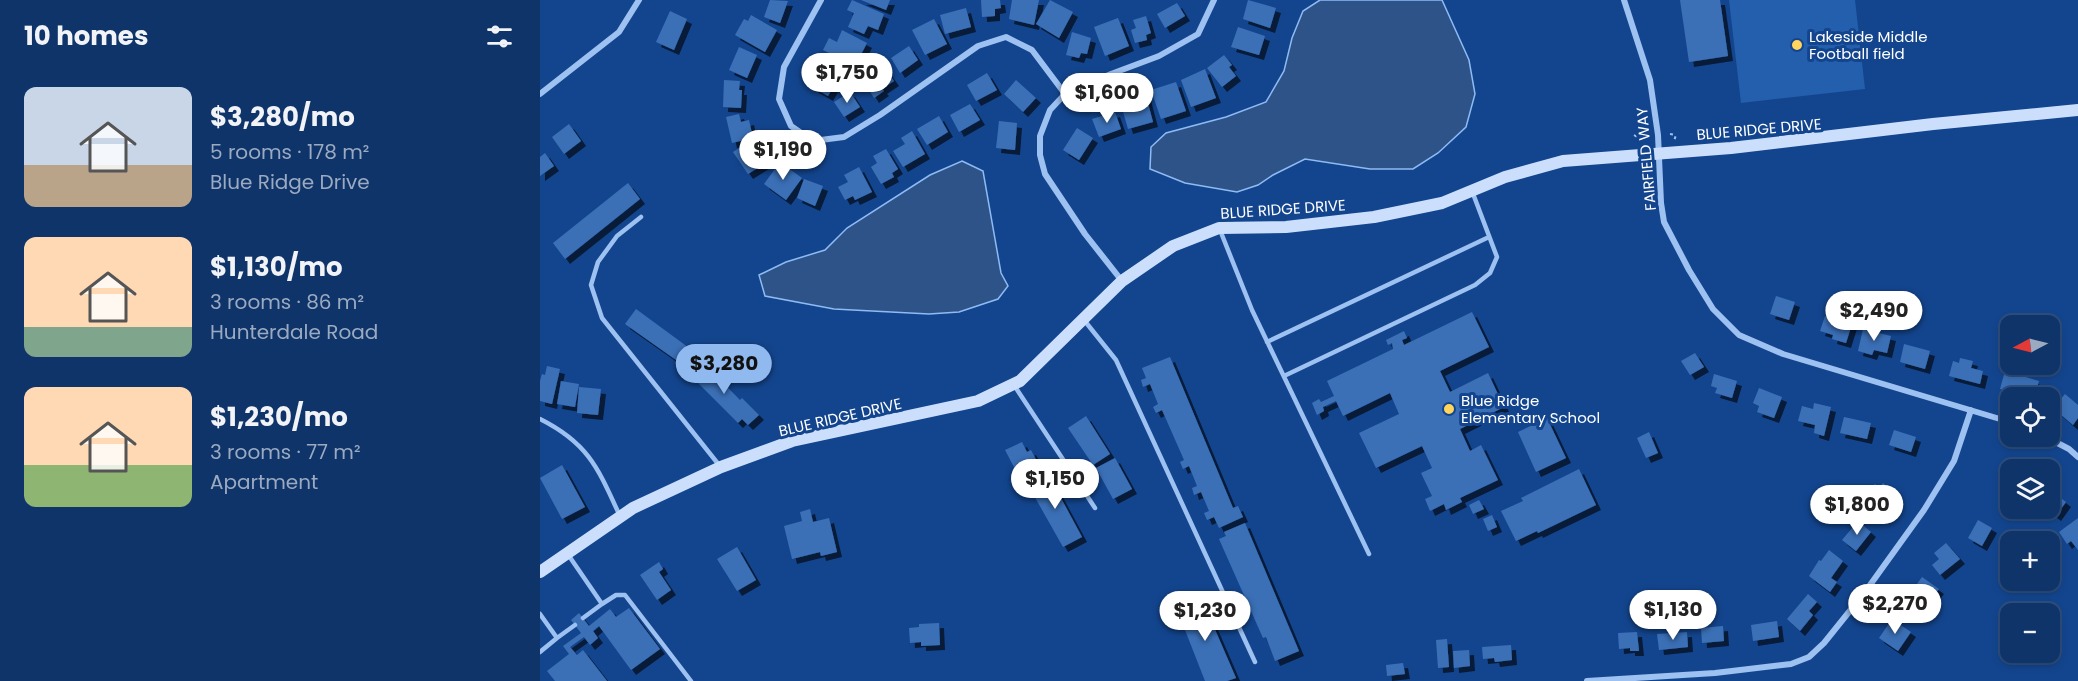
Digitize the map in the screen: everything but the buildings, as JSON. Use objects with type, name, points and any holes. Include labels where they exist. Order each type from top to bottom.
[{"type":"street","points":[[540,94],[619,32],[639,0]]},
{"type":"street","points":[[820,0],[784,67],[779,99],[791,126],[813,141],[844,137],[880,115],[978,46],[1006,36],[1032,50],[1065,94]]},
{"type":"street","points":[[1122,281],[1085,234],[1045,174],[1040,155],[1040,136],[1050,110],[1065,94],[1159,57],[1198,34],[1214,0]]},
{"type":"street","name":"FAIRFIELD WAY","points":[[1624,0],[1650,80],[1658,135],[1664,222],[1713,309],[1739,335],[1783,354],[2000,419]]},
{"type":"street","name":"BLUE RIDGE DRIVE","points":[[540,572],[633,508],[721,467],[792,441],[978,401],[1020,381],[1122,281],[1173,246],[1219,228],[1286,226],[1374,217],[1442,203],[1505,177],[1563,161],[1731,148],[1933,124],[2078,110]]},
{"type":"street","points":[[1587,681],[1715,674],[1791,664],[1809,657],[1824,643],[1865,592],[1924,510],[1954,461],[1971,410]]},
{"type":"street","points":[[2060,445],[2078,457]]},
{"type":"lane","points":[[1284,376],[1475,285],[1490,273],[1497,257],[1472,191]]},
{"type":"lane","points":[[642,217],[617,236],[598,262],[591,285],[602,318],[721,467]]},
{"type":"lane","points":[[1219,228],[1252,310],[1369,554]]},
{"type":"lane","points":[[1267,342],[1489,237]]},
{"type":"lane","points":[[1084,320],[1116,360],[1256,662]]},
{"type":"lane","points":[[1013,384],[1095,508]]},
{"type":"lane","points":[[540,419],[558,428],[582,446],[601,473],[620,517]]},
{"type":"lane","points":[[567,552],[602,604]]},
{"type":"lane","points":[[583,618],[616,595],[626,596],[691,681]]},
{"type":"lane","points":[[540,614],[557,638]]},
{"type":"lane","points":[[540,652],[575,625]]},
{"type":"path","points":[[1674,141],[1678,131]]},
{"type":"path","points":[[1670,134],[1676,135]]},
{"type":"path","points":[[1634,135],[1639,138],[1645,137]]},
{"type":"path","points":[[1639,138],[1639,144]]},
{"type":"shaded area","points":[[1320,0],[1442,0],[1469,60],[1475,94],[1466,127],[1438,153],[1413,169],[1370,169],[1305,159],[1258,185],[1237,192],[1185,183],[1150,169],[1151,147],[1166,133],[1226,117],[1266,102],[1284,71],[1292,38],[1303,11]]},
{"type":"shaded area","name":"Lakeside Middle Football field","points":[[1729,0],[1855,0],[1865,89],[1741,103]]},
{"type":"shaded area","points":[[962,161],[983,171],[1001,273],[1008,286],[998,299],[959,312],[929,314],[834,309],[765,296],[759,275],[786,262],[825,250],[847,228],[930,175]]},
{"type":"place","name":"Lakeside Middle Football field","points":[[1797,45]]},
{"type":"place","name":"Blue Ridge Elementary School","points":[[1449,409]]}]
